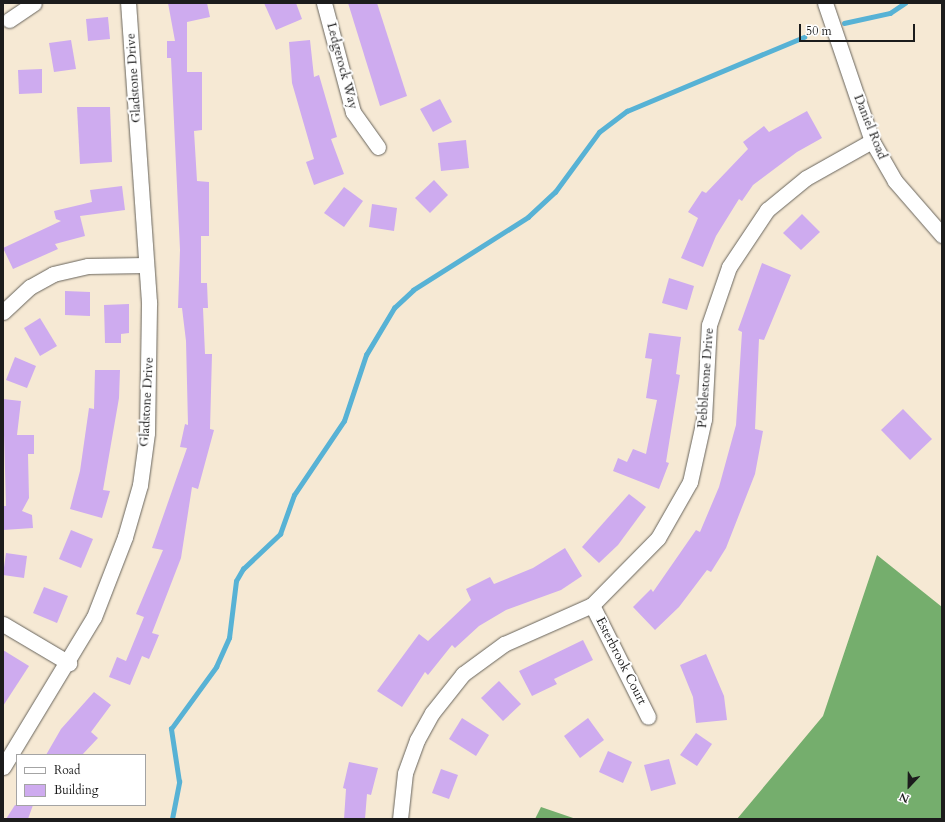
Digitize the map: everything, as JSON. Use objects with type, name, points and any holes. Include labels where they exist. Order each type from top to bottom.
[{"type":"street","points":[[10,20],[34,3]]},
{"type":"street","name":"Gladstone Drive","points":[[3,768],[69,663],[94,617],[125,537],[140,485],[149,386],[149,302],[145,265],[128,3]]},
{"type":"street","name":"Ledgerock Way","points":[[324,3],[353,112],[378,147]]},
{"type":"street","name":"Daniel Road","points":[[825,3],[872,141],[895,181],[942,235]]},
{"type":"street","name":"Pebblestone Drive","points":[[400,819],[405,773],[417,740],[448,690],[463,674],[504,644],[592,605],[649,550],[672,517],[690,482],[704,419],[709,325],[729,267],[745,240],[767,210],[806,178],[872,141]]},
{"type":"street","points":[[3,312],[30,287],[53,274],[88,266],[145,265]]},
{"type":"street","name":"Esterbrook Court","points":[[592,605],[648,717]]},
{"type":"street","points":[[3,624],[69,663]]},
{"type":"green space","points":[[877,555],[942,607],[942,819],[737,819],[823,716]]},
{"type":"green space","points":[[541,807],[576,819],[535,819]]},
{"type":"building","points":[[168,3],[207,3],[210,17],[187,22],[187,72],[202,72],[202,130],[194,131],[197,181],[209,182],[209,236],[201,236],[201,283],[207,283],[208,308],[203,308],[205,354],[212,354],[210,429],[214,430],[198,489],[192,487],[181,558],[152,633],[159,635],[149,659],[142,656],[130,685],[109,677],[117,657],[126,661],[144,617],[136,614],[163,550],[152,548],[187,448],[180,447],[185,424],[188,425],[186,341],[182,308],[178,308],[180,250],[171,58],[167,58],[167,41],[175,41]]},
{"type":"building","points":[[264,3],[296,3],[302,19],[276,30]]},
{"type":"building","points":[[348,3],[377,3],[407,96],[380,106]]},
{"type":"building","points":[[108,17],[110,39],[88,41],[86,19]]},
{"type":"building","points":[[71,40],[76,69],[54,72],[49,43]]},
{"type":"building","points":[[310,40],[314,77],[319,75],[337,137],[331,139],[344,174],[314,185],[306,162],[314,159],[292,83],[289,42]]},
{"type":"building","points":[[42,69],[42,93],[19,94],[18,70]]},
{"type":"building","points":[[440,99],[452,122],[433,132],[420,109]]},
{"type":"building","points":[[77,107],[110,107],[112,162],[80,164]]},
{"type":"building","points":[[807,111],[822,138],[797,152],[753,185],[742,201],[739,199],[716,236],[703,267],[681,258],[698,218],[688,212],[702,191],[706,193],[748,149],[743,142],[764,126],[769,132]]},
{"type":"building","points":[[466,140],[469,168],[441,171],[438,143]]},
{"type":"building","points":[[434,180],[448,195],[430,213],[415,198]]},
{"type":"building","points":[[122,186],[125,210],[80,216],[85,236],[55,244],[58,249],[13,269],[3,248],[61,221],[56,219],[54,211],[92,202],[90,190]]},
{"type":"building","points":[[344,187],[363,201],[344,227],[324,213]]},
{"type":"building","points":[[372,204],[397,208],[394,231],[369,227]]},
{"type":"building","points":[[802,214],[820,232],[801,250],[783,233]]},
{"type":"building","points":[[762,263],[791,275],[764,340],[759,339],[755,429],[763,431],[755,474],[726,548],[711,572],[707,570],[679,607],[655,630],[633,607],[651,589],[653,592],[696,530],[700,532],[719,487],[736,425],[742,332],[738,330]]},
{"type":"building","points":[[669,278],[694,286],[687,310],[662,303]]},
{"type":"building","points":[[65,291],[90,292],[90,316],[65,315]]},
{"type":"building","points":[[129,304],[129,333],[121,334],[121,343],[105,343],[104,305]]},
{"type":"building","points":[[40,318],[57,346],[40,356],[24,328]]},
{"type":"building","points":[[649,333],[681,337],[676,374],[680,375],[666,462],[669,463],[659,489],[613,471],[618,458],[627,462],[633,449],[646,454],[657,400],[646,398],[652,359],[645,358]]},
{"type":"building","points":[[15,357],[36,366],[27,388],[6,380]]},
{"type":"building","points":[[95,370],[120,370],[119,398],[103,490],[110,491],[102,518],[70,509],[80,471],[89,408],[94,409]]},
{"type":"building","points":[[3,399],[21,401],[17,435],[34,435],[34,454],[28,454],[29,498],[22,511],[32,515],[33,528],[3,530],[3,506],[6,506]]},
{"type":"building","points":[[903,409],[932,439],[910,460],[881,430]]},
{"type":"building","points":[[629,494],[646,507],[618,545],[599,563],[582,547]]},
{"type":"building","points":[[71,530],[93,539],[81,568],[59,559]]},
{"type":"building","points":[[565,548],[582,576],[561,590],[506,610],[479,626],[455,648],[452,645],[428,675],[425,672],[402,707],[377,691],[419,634],[428,641],[471,600],[466,589],[490,577],[494,584],[533,568]]},
{"type":"building","points":[[6,553],[27,556],[24,578],[3,575]]},
{"type":"building","points":[[44,587],[68,596],[57,623],[33,613]]},
{"type":"building","points":[[583,640],[593,660],[554,679],[557,684],[532,696],[519,671]]},
{"type":"building","points":[[3,650],[29,666],[3,706]]},
{"type":"building","points":[[706,654],[724,696],[727,720],[696,723],[693,697],[680,665]]},
{"type":"building","points":[[499,681],[521,704],[503,721],[481,698]]},
{"type":"building","points":[[94,692],[111,705],[91,732],[98,738],[83,754],[47,754],[61,729]]},
{"type":"building","points":[[462,718],[489,735],[476,756],[449,739]]},
{"type":"building","points":[[588,718],[604,740],[580,758],[564,736]]},
{"type":"building","points":[[696,733],[712,744],[697,766],[680,755]]},
{"type":"building","points":[[608,751],[632,762],[623,783],[599,772]]},
{"type":"building","points":[[669,759],[676,784],[651,791],[644,765]]},
{"type":"building","points":[[349,762],[378,768],[371,795],[367,794],[365,819],[344,819],[346,789],[343,788]]},
{"type":"building","points":[[441,769],[458,775],[449,799],[432,793]]},
{"type":"building","points":[[15,805],[33,806],[28,819],[6,819]]},
{"type":"waterway","points":[[844,23],[890,13],[905,3]]},
{"type":"waterway","points":[[172,819],[179,782],[171,729],[216,667],[229,638],[236,581],[243,569],[280,534],[294,495],[344,421],[366,355],[394,308],[413,290],[528,217],[555,192],[599,132],[627,111],[804,37]]}]
